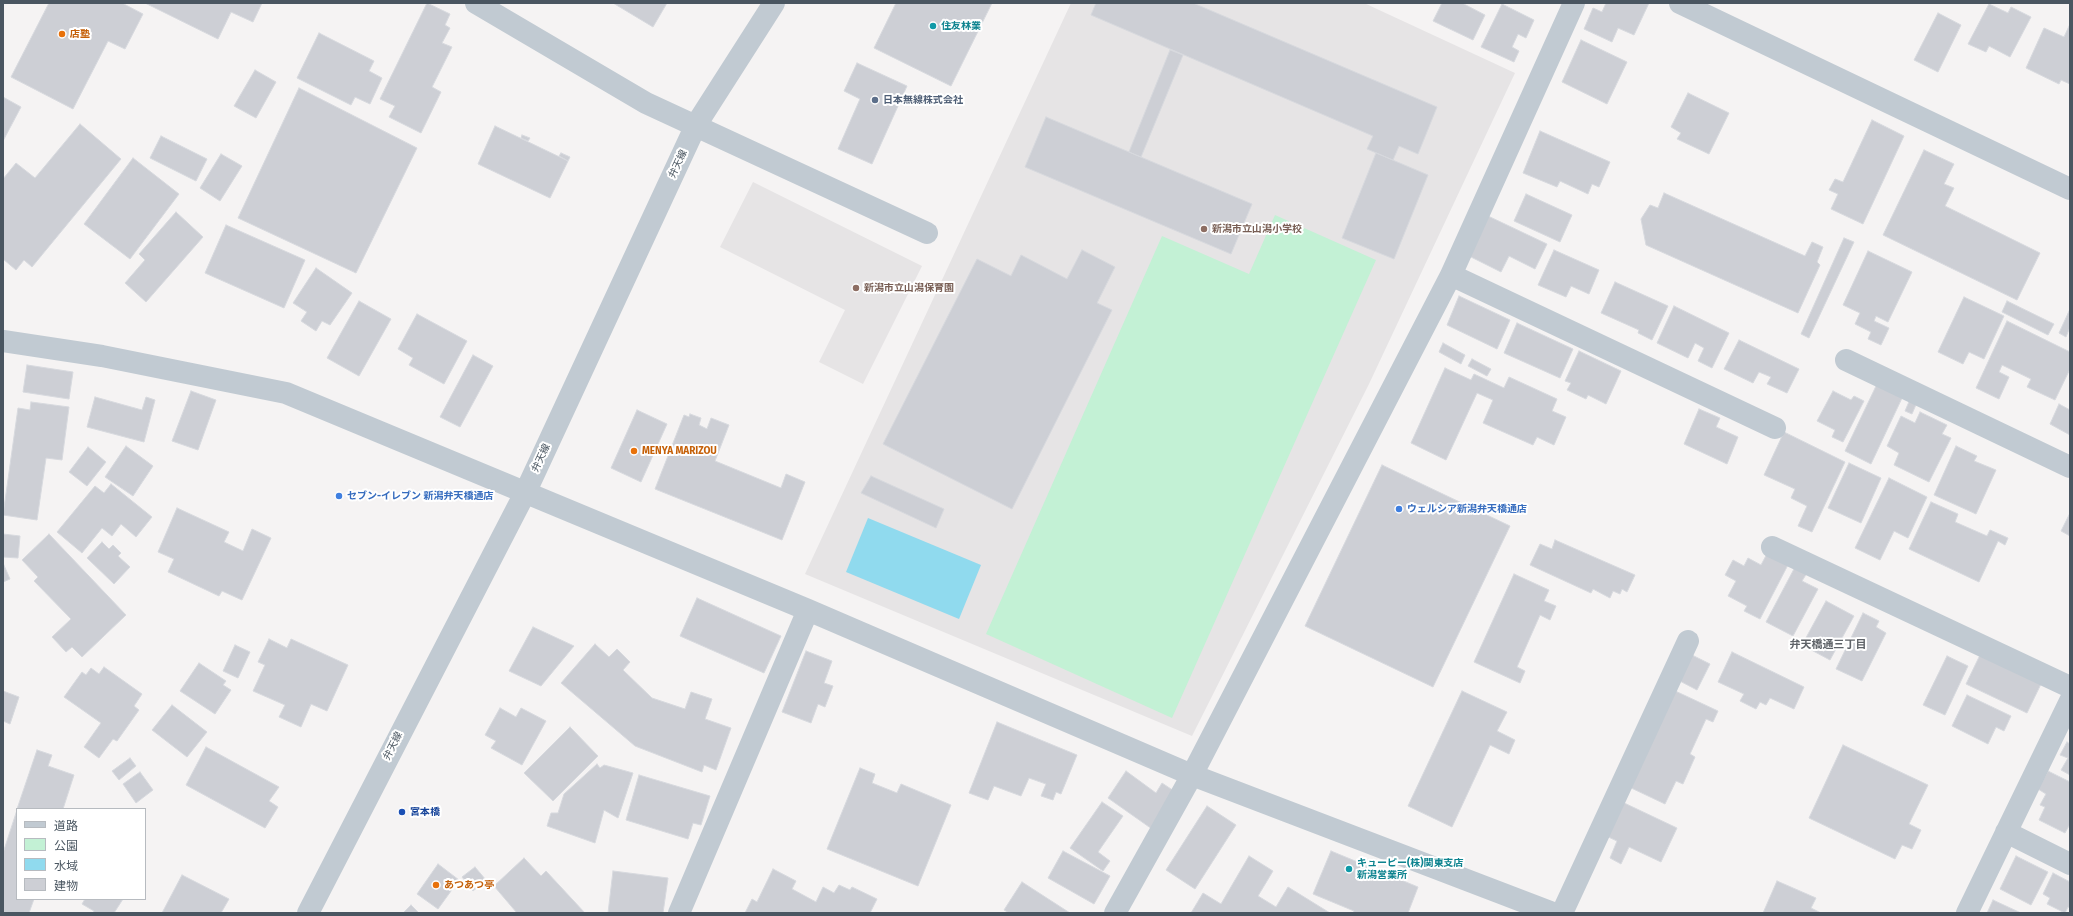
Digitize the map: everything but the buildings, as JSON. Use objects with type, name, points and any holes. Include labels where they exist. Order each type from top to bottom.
[{"type":"street","points":[[476,3],[646,103],[927,233]]},
{"type":"street","name":"弁天線","points":[[308,913],[526,491],[696,125],[774,3]]},
{"type":"street","points":[[1116,913],[1192,775],[1451,275],[1574,3]]},
{"type":"street","points":[[1680,3],[2070,189]]},
{"type":"street","points":[[1451,275],[1775,428]]},
{"type":"street","points":[[3,340],[102,356],[286,393],[526,491],[1192,775],[1553,913]]},
{"type":"street","points":[[1846,360],[2070,466]]},
{"type":"street","points":[[1772,547],[2069,701],[1966,913]]},
{"type":"street","points":[[679,913],[808,610]]},
{"type":"street","points":[[1562,913],[1688,641]]},
{"type":"street","points":[[2006,832],[2070,864]]},
{"type":"shaded area","name":"新潟市立山潟小学校","points":[[1071,3],[1364,3],[1515,73],[1369,384],[1192,736],[805,574]]},
{"type":"shaded area","name":"新潟市立山潟保育園","points":[[753,182],[922,266],[863,384],[819,362],[845,310],[720,247]]},
{"type":"green space","points":[[1275,215],[1376,260],[1172,718],[986,634],[1162,236],[1249,274]]},
{"type":"water","points":[[868,518],[981,565],[959,619],[846,572]]},
{"type":"place","name":"住友林業","points":[[933,26]]},
{"type":"place","name":"店塾","points":[[62,34]]},
{"type":"place","name":"日本無線株式会社","points":[[875,100]]},
{"type":"place","name":"新潟市立山潟小学校","points":[[1204,229]]},
{"type":"place","name":"新潟市立山潟保育園","points":[[856,288]]},
{"type":"place","name":"MENYA MARIZOU","points":[[634,451]]},
{"type":"place","name":"セブン-イレブン 新潟弁天橋通店","points":[[339,496]]},
{"type":"place","name":"ウェルシア新潟弁天橋通店","points":[[1399,509]]},
{"type":"place","name":"宮本橋","points":[[402,812]]},
{"type":"place","name":"キューピー(株)関東支店 新潟営業所","points":[[1349,869]]},
{"type":"place","name":"あつあつ亭","points":[[436,885]]},
{"type":"district","name":"弁天橋通三丁目","points":[[1828,645]]}]
